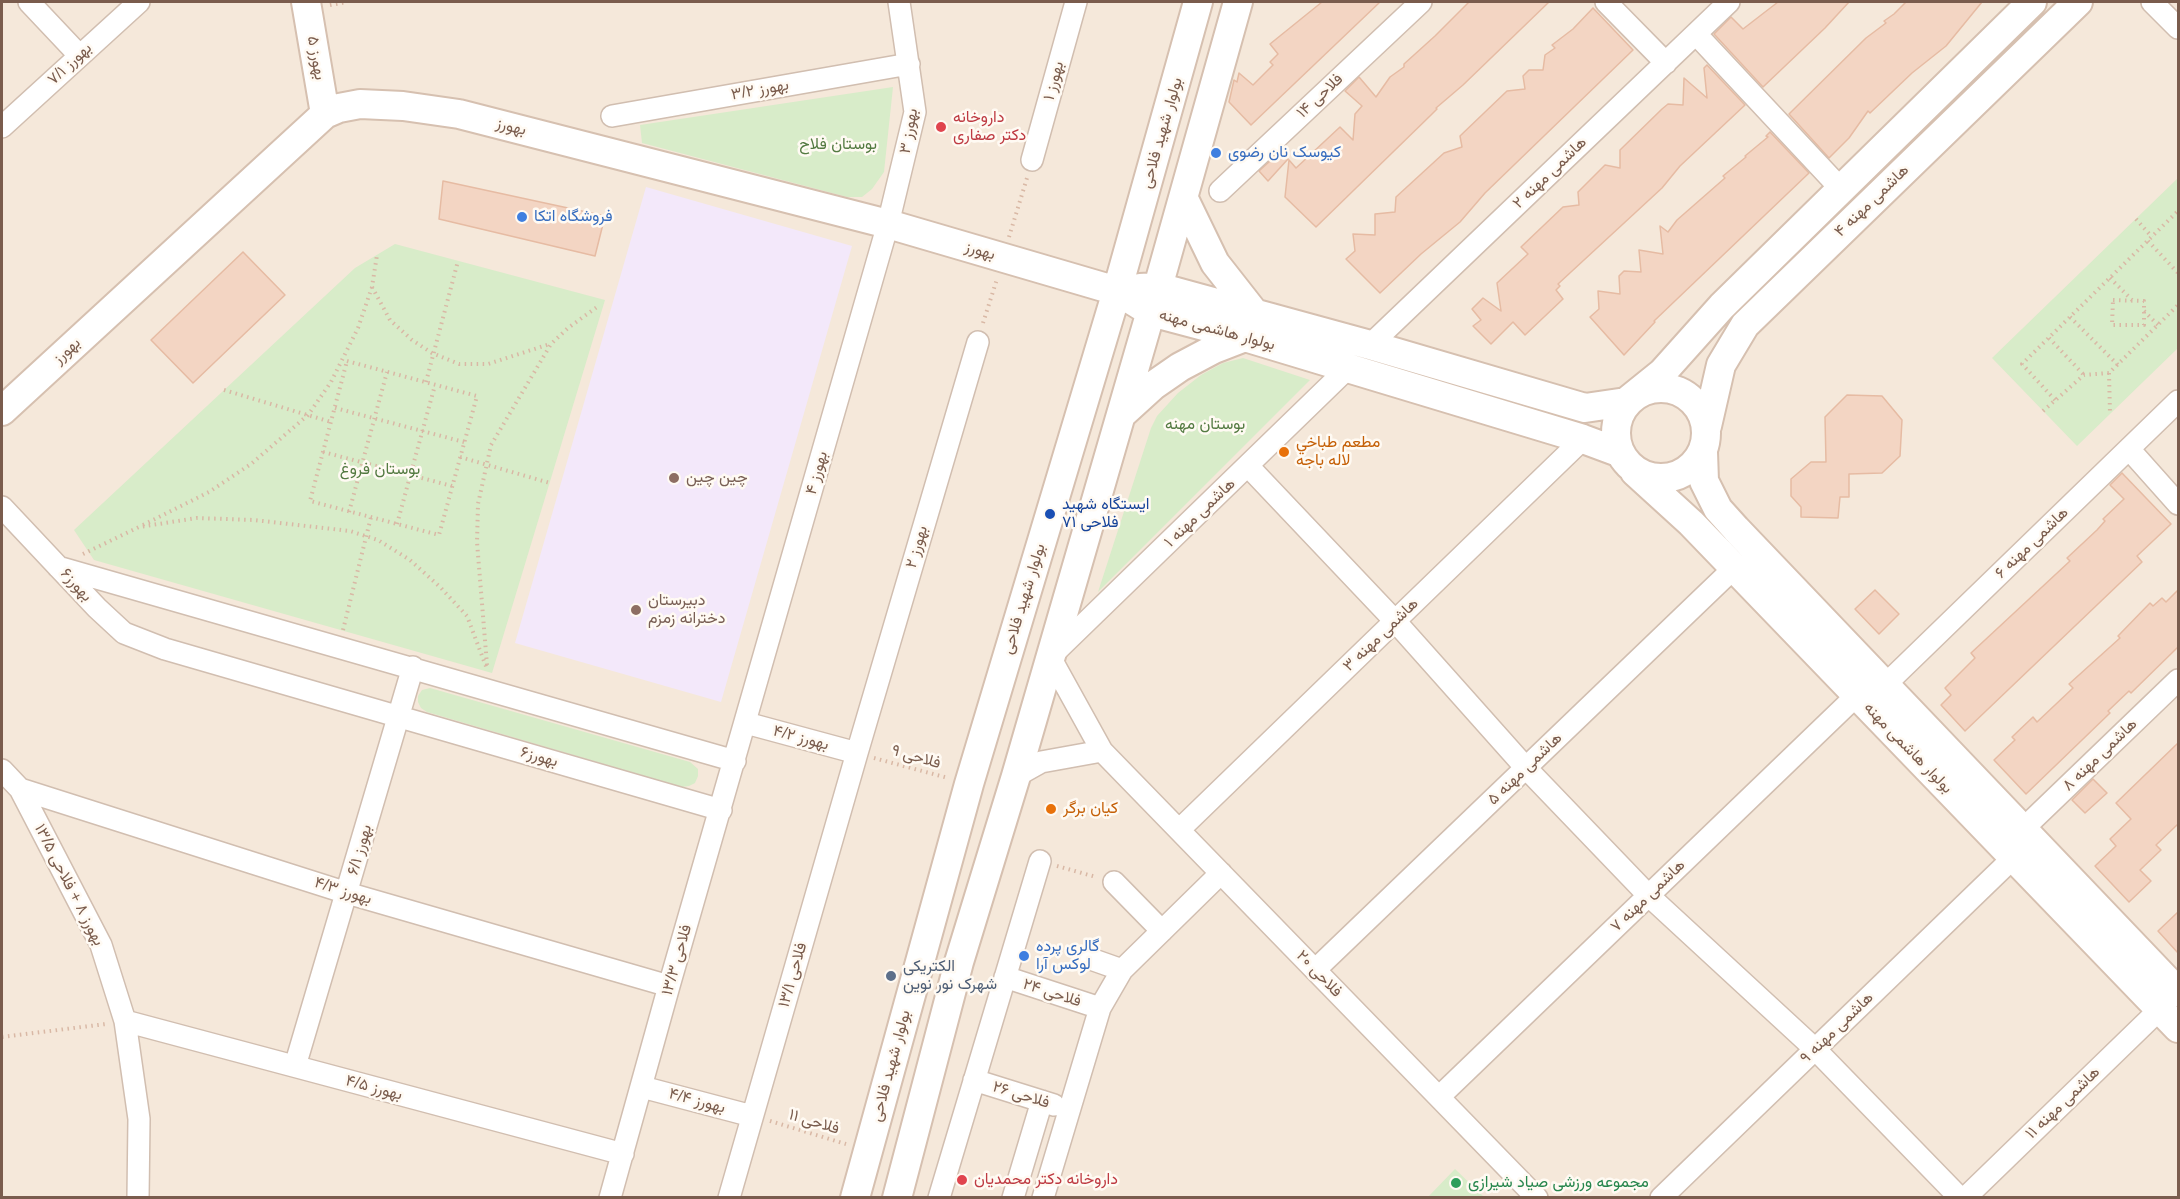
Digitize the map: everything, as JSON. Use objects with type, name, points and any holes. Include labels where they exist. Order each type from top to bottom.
[{"type":"street","points":[[29,2],[80,55]]},
{"type":"street","name":"بهورز ۷/۱","points":[[2,127],[139,2]]},
{"type":"street","name":"بهورز ۵","points":[[306,2],[325,114]]},
{"type":"street","name":"بهورز ۳","points":[[888,224],[915,112],[899,2]]},
{"type":"street","name":"بهورز ۱","points":[[1032,160],[1076,2]]},
{"type":"street","name":"بولوار شهید فلاحی","points":[[855,1197],[969,784],[1117,291],[1198,2]]},
{"type":"street","points":[[897,1197],[959,962],[1016,776],[1184,199],[1238,2]]},
{"type":"street","name":"فلاحی ۱۴","points":[[1220,191],[1421,2]]},
{"type":"street","points":[[1606,2],[1666,63]]},
{"type":"street","name":"هاشمی مهنه ۲","points":[[1370,345],[1729,2]]},
{"type":"street","name":"هاشمی مهنه ۴","points":[[1626,402],[1662,373],[1722,306],[2032,2]]},
{"type":"street","name":"هاشمی مهنه ۴","points":[[1705,439],[1721,365],[1745,325],[2078,2]]},
{"type":"street","points":[[2152,2],[2178,28]]},
{"type":"street","points":[[1696,34],[1841,189]]},
{"type":"street","name":"بهورز ۳/۲","points":[[612,116],[909,64]]},
{"type":"street","name":"بهورز","points":[[2,411],[325,114],[339,108],[360,104],[403,106],[459,114],[888,224],[1117,291]]},
{"type":"street","points":[[1121,415],[1154,385],[1250,325],[1215,263],[1184,199]]},
{"type":"street","name":"بهورز ۴","points":[[746,723],[888,224]]},
{"type":"street","name":"بولوار هاشمی مهنه","points":[[1117,291],[1250,325],[1370,345],[1585,408],[1626,402]]},
{"type":"street","name":"بولوار هاشمی مهنه","points":[[1250,325],[1348,368],[1583,439],[1626,462],[1692,523],[2013,858],[2175,1001]]},
{"type":"street","name":"بهورز ۲","points":[[857,753],[978,342]]},
{"type":"street","name":"هاشمی مهنه ۱","points":[[1050,657],[1348,368]]},
{"type":"street","points":[[1648,388],[1674,388],[1696,402],[1705,439],[1686,472],[1660,479],[1626,462],[1615,426],[1626,402],[1648,388]]},
{"type":"street","name":"هاشمی مهنه ۶","points":[[1885,685],[2178,402]]},
{"type":"street","name":"هاشمی مهنه ۳","points":[[1179,830],[1583,439]]},
{"type":"street","name":"بولوار هاشمی مهنه","points":[[1705,439],[1704,481],[1718,509],[2022,830],[2175,1001]]},
{"type":"street","points":[[2129,449],[2178,504]]},
{"type":"street","points":[[1248,466],[1395,621],[1526,768],[1648,895],[1815,1049],[1960,1197]]},
{"type":"street","points":[[2,507],[57,566]]},
{"type":"street","name":"بهورز۶","points":[[57,566],[735,761]]},
{"type":"street","name":"بهورز۶","points":[[57,566],[124,633],[165,649],[721,810]]},
{"type":"street","name":"هاشمی مهنه ۵","points":[[1315,970],[1734,568]]},
{"type":"street","name":"فلاحی ۲۰","points":[[1050,657],[1102,751],[1537,1197]]},
{"type":"street","name":"بهورز ۶/۱","points":[[295,1066],[413,667]]},
{"type":"street","name":"هاشمی مهنه ۸","points":[[2022,830],[2178,680]]},
{"type":"street","points":[[1857,695],[1885,685]]},
{"type":"street","name":"هاشمی مهنه ۷","points":[[1439,1097],[1857,695]]},
{"type":"street","name":"بهورز ۴/۲","points":[[746,723],[857,753]]},
{"type":"street","name":"فلاحی ۱۳/۳","points":[[610,1197],[746,723]]},
{"type":"street","points":[[1016,776],[1041,762],[1102,751]]},
{"type":"street","name":"فلاحی ۱۳/۱","points":[[729,1197],[857,753]]},
{"type":"street","points":[[2,770],[20,789]]},
{"type":"street","name":"بهورز ۴/۳","points":[[20,789],[347,893],[669,986]]},
{"type":"street","name":"بهورز ۸ + فلاحی ۱۳/۵","points":[[20,789],[101,945],[125,1021],[139,1119],[138,1197]]},
{"type":"street","name":"هاشمی مهنه ۹","points":[[1661,1197],[2013,858]]},
{"type":"street","points":[[939,1197],[1040,861]]},
{"type":"street","points":[[1043,1197],[1100,1008],[1122,970],[1221,873]]},
{"type":"street","points":[[1114,882],[1162,931]]},
{"type":"street","points":[[1088,958],[1122,970]]},
{"type":"street","name":"فلاحی ۲۴","points":[[1005,977],[1100,1008]]},
{"type":"street","name":"هاشمی مهنه ۱۱","points":[[1965,1197],[2175,1001]]},
{"type":"street","name":"بهورز ۴/۵","points":[[125,1021],[623,1154]]},
{"type":"street","name":"فلاحی ۲۶","points":[[974,1080],[1069,1110]]},
{"type":"street","name":"بهورز ۴/۴","points":[[642,1087],[752,1116]]},
{"type":"street","points":[[1013,1197],[1042,1101]]},
{"type":"path","points":[[2055,400],[2022,364],[2178,211]]},
{"type":"path","points":[[2136,219],[2178,273]]},
{"type":"path","points":[[57,566],[217,486],[251,464],[308,415],[331,382],[358,328],[372,287],[377,255]]},
{"type":"path","points":[[426,382],[458,261]]},
{"type":"path","points":[[2110,278],[2133,301]]},
{"type":"path","points":[[372,287],[390,320],[412,340],[432,353],[459,364],[488,364],[551,344]]},
{"type":"path","points":[[2113,300],[2133,301],[2144,301],[2144,325],[2112,325],[2113,300]]},
{"type":"path","points":[[2043,411],[2084,375],[2109,373],[2178,305]]},
{"type":"path","points":[[139,527],[197,518],[254,520],[350,531],[378,540],[410,560],[467,616],[487,670],[477,542],[478,504],[491,445],[551,344],[597,306]]},
{"type":"path","points":[[2144,311],[2158,325]]},
{"type":"path","points":[[2070,317],[2118,365]]},
{"type":"path","points":[[2049,338],[2084,375]]},
{"type":"path","points":[[347,361],[426,382],[477,396],[439,536],[310,501],[347,361]]},
{"type":"path","points":[[349,512],[387,372]]},
{"type":"path","points":[[2109,373],[2110,413]]},
{"type":"path","points":[[397,524],[435,385]]},
{"type":"path","points":[[224,390],[331,422]]},
{"type":"path","points":[[335,408],[464,442]]},
{"type":"path","points":[[323,452],[452,486]]},
{"type":"path","points":[[460,457],[550,483]]},
{"type":"path","points":[[339,646],[371,518]]},
{"type":"path","name":"فلاحی ۹","points":[[857,753],[969,784]]},
{"type":"path","points":[[2,1037],[125,1021]]},
{"type":"path","name":"فلاحی ۱۱","points":[[752,1116],[868,1151]]},
{"type":"shaded area","points":[[2,2],[2178,2],[2178,1197],[2,1197]]},
{"type":"shaded area","points":[[646,187],[852,246],[721,702],[515,643]]},
{"type":"green space","name":"بوستان فلاح","points":[[893,87],[884,172],[872,189],[862,197],[847,197],[642,143],[640,125]]},
{"type":"green space","points":[[2178,178],[2178,348],[2077,446],[1992,358]]},
{"type":"green space","name":"بوستان فروغ","points":[[395,244],[605,300],[492,673],[94,560],[74,530],[355,268]]},
{"type":"green space","name":"بوستان مهنه","points":[[1243,358],[1310,380],[1098,592],[1151,428],[1157,416],[1178,393],[1201,375],[1223,363]]},
{"type":"green space","points":[[430,688],[690,762],[698,769],[698,776],[695,783],[682,787],[427,712],[421,708],[418,696],[422,690]]},
{"type":"green space","name":"مجموعه ورزشی صیاد شیرازی","points":[[1455,1169],[1484,1197],[1428,1197]]},
{"type":"building","points":[[1322,2],[1380,2],[1251,125],[1229,102],[1234,80],[1237,82],[1239,73],[1253,85],[1273,65],[1270,62],[1278,54],[1270,44]]},
{"type":"building","points":[[1469,2],[1549,2],[1436,108],[1316,227],[1285,197],[1289,160],[1296,168],[1340,127],[1353,140],[1355,114],[1362,106],[1345,91],[1359,77],[1376,97],[1390,77],[1404,67],[1404,64]]},
{"type":"building","points":[[1778,2],[1849,2],[1763,87],[1714,34],[1731,17],[1743,29]]},
{"type":"building","points":[[1906,2],[1982,2],[1946,46],[1912,73],[1870,113],[1868,111],[1849,138],[1829,158],[1789,114]]},
{"type":"building","points":[[1593,8],[1633,50],[1485,193],[1460,222],[1421,254],[1380,293],[1346,259],[1355,251],[1353,234],[1375,235],[1375,214],[1395,212],[1396,197],[1444,153],[1462,147],[1460,136],[1507,91],[1525,89],[1523,76],[1529,70],[1543,70],[1545,55],[1555,48],[1552,45],[1573,29]]},
{"type":"building","points":[[1707,65],[1745,105],[1680,166],[1662,188],[1558,284],[1560,286],[1556,290],[1563,299],[1525,335],[1513,322],[1491,344],[1473,326],[1481,320],[1472,309],[1483,298],[1501,311],[1497,283],[1528,254],[1521,247],[1563,207],[1579,205],[1578,192],[1605,165],[1620,168],[1620,150],[1662,109],[1668,104],[1683,105],[1684,78],[1707,98],[1704,68]]},
{"type":"building","points":[[1770,132],[1809,173],[1654,321],[1624,355],[1590,317],[1599,309],[1598,291],[1620,294],[1619,276],[1624,271],[1641,272],[1639,250],[1663,254],[1660,226],[1668,232],[1677,220],[1725,178],[1723,176],[1768,137],[1766,136]]},
{"type":"building","points":[[1281,151],[1288,159],[1268,181],[1259,171]]},
{"type":"building","name":"فروشگاه اتکا","points":[[443,181],[605,216],[595,256],[439,219]]},
{"type":"building","points":[[243,252],[285,295],[193,383],[151,340]]},
{"type":"building","points":[[1847,395],[1882,396],[1902,420],[1900,456],[1882,473],[1849,474],[1849,497],[1840,497],[1838,518],[1801,517],[1801,507],[1791,496],[1791,479],[1811,462],[1826,462],[1825,417]]},
{"type":"building","points":[[2122,473],[2171,524],[2137,556],[2142,562],[1965,731],[1941,705],[1951,695],[1945,688],[1975,658],[1971,653],[2070,561],[2067,558],[2097,530],[2105,521],[2103,519],[2124,499],[2110,485]]},
{"type":"building","points":[[1875,590],[1899,614],[1879,634],[1855,609]]},
{"type":"building","points":[[2178,590],[2178,647],[2131,693],[2129,691],[2108,711],[2110,713],[2026,794],[1994,760],[2015,740],[2012,737],[2033,717],[2037,722],[2073,688],[2069,684],[2120,638],[2118,636],[2150,603],[2153,606],[2162,598],[2166,602]]},
{"type":"building","points":[[2178,743],[2178,824],[2156,845],[2161,850],[2140,870],[2151,881],[2129,902],[2095,866],[2116,846],[2110,839],[2131,819],[2116,803]]},
{"type":"building","points":[[2093,779],[2107,793],[2085,813],[2072,800]]},
{"type":"building","points":[[2178,912],[2178,953],[2158,931]]},
{"type":"place","name":"داروخانه دکتر صفاری","points":[[941,127]]},
{"type":"place","name":"کیوسک نان رضوی","points":[[1216,153]]},
{"type":"place","name":"فروشگاه اتکا","points":[[522,217]]},
{"type":"place","name":"مطعم طباخي لاله باجه","points":[[1284,452]]},
{"type":"place","name":"چین چین","points":[[674,478]]},
{"type":"place","name":"ایستگاه شهید فلاحی ۷۱","points":[[1050,514]]},
{"type":"place","name":"دبیرستان دخترانه زمزم","points":[[636,610]]},
{"type":"place","name":"کیان برگر","points":[[1051,809]]},
{"type":"place","name":"گالری پرده لوکس آرا","points":[[1024,956]]},
{"type":"place","name":"الکتریکی شهرک نور نوین","points":[[891,976]]},
{"type":"place","name":"داروخانه دکتر محمدیان","points":[[962,1180]]},
{"type":"place","name":"مجموعه ورزشی صیاد شیرازی","points":[[1456,1183]]}]
